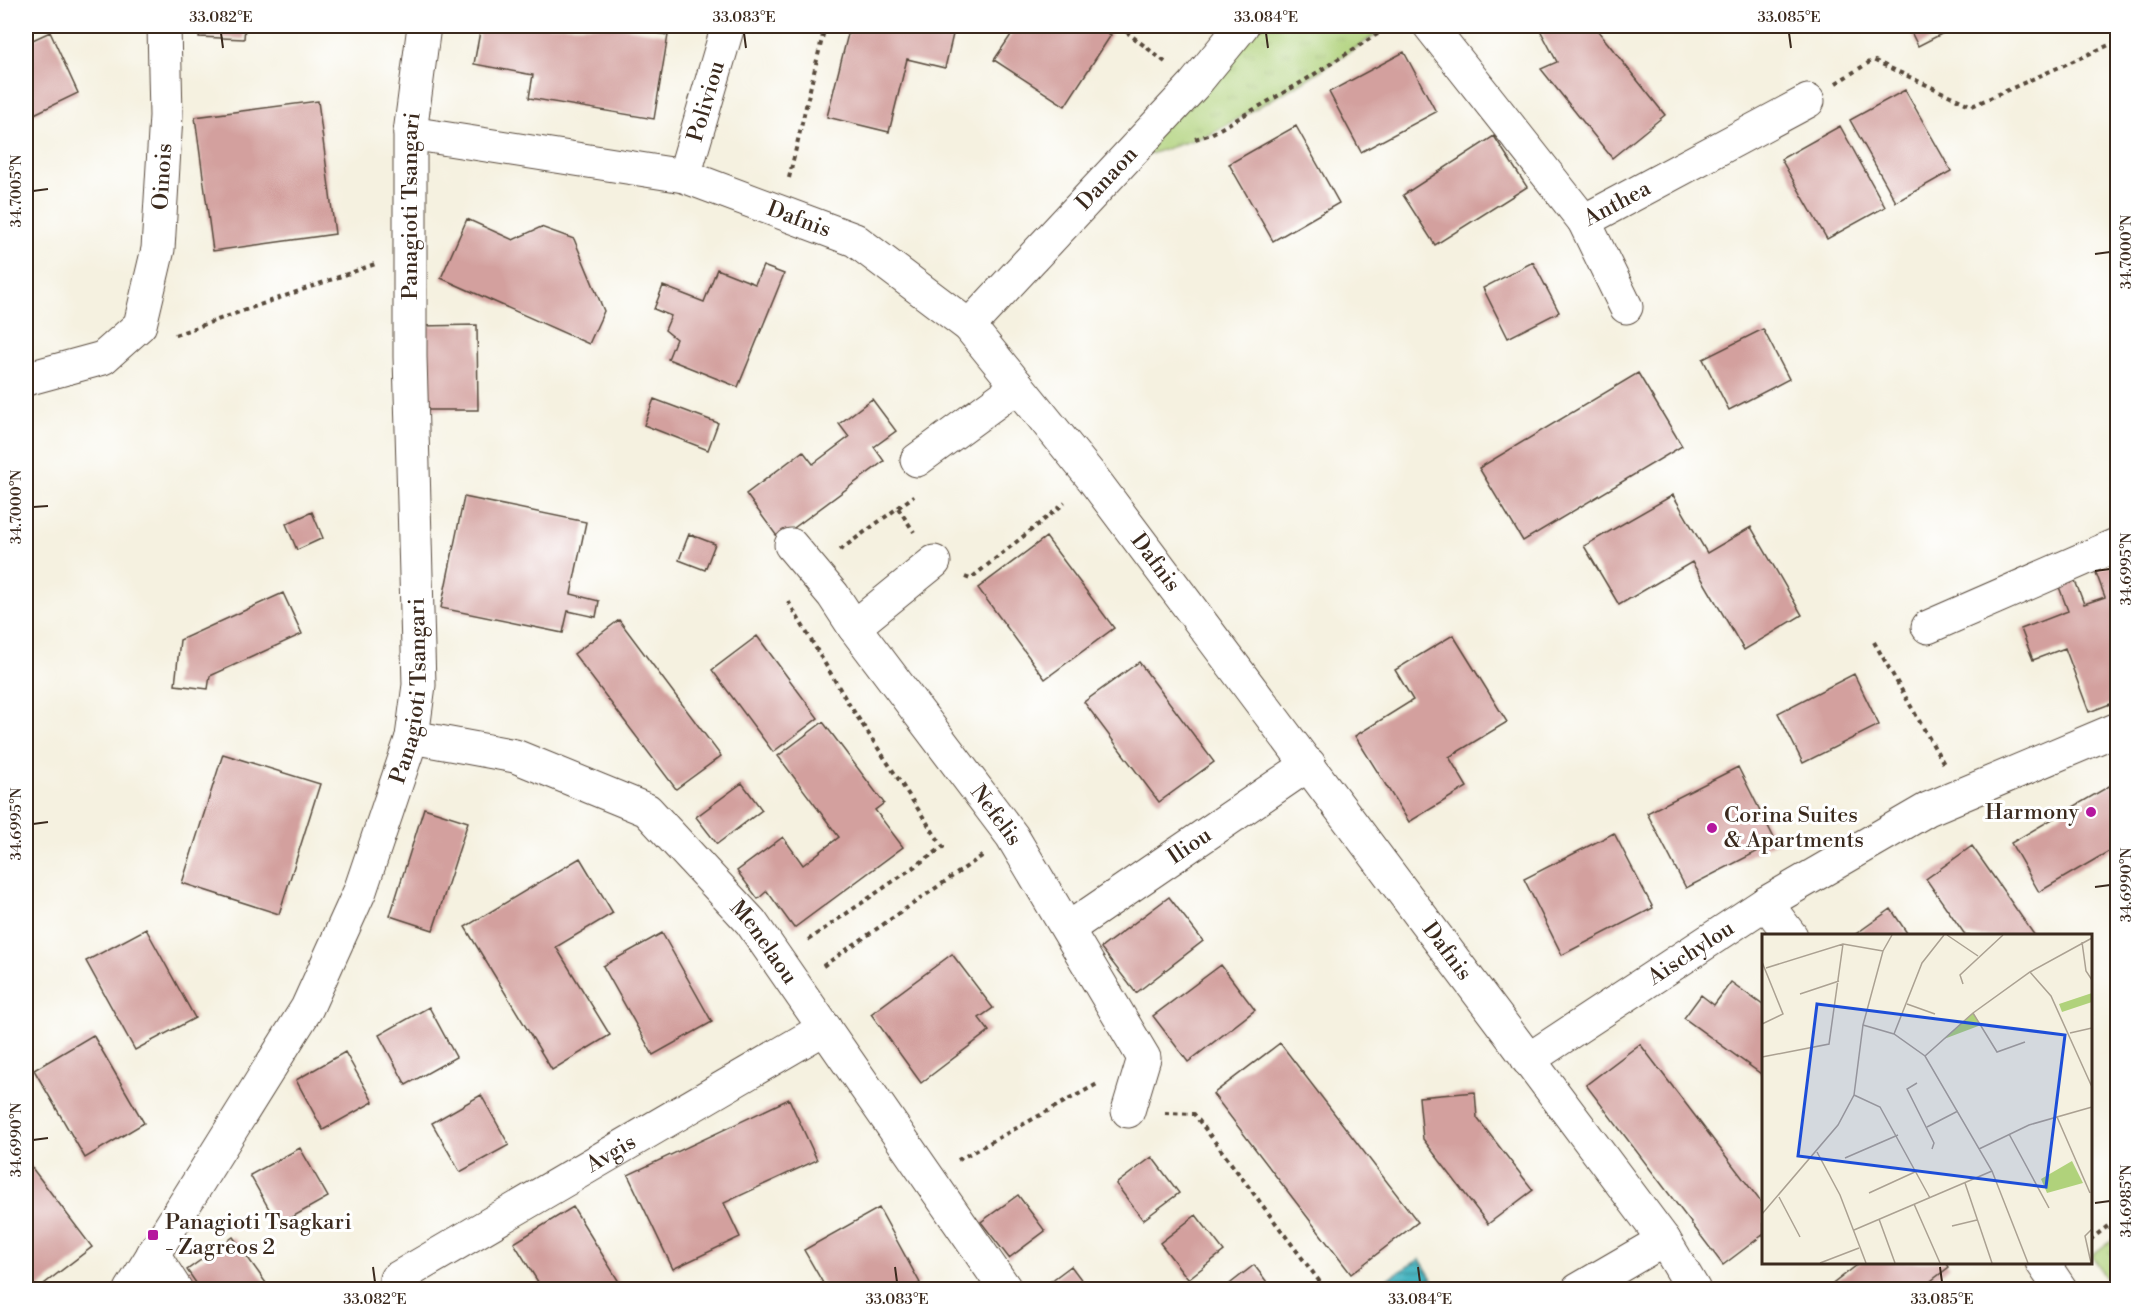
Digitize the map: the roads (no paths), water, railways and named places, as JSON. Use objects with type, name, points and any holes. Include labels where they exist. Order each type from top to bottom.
[{"type":"street","name":"Oinois","points":[[26,379],[103,358],[140,325],[158,249],[166,116],[164,26]]},
{"type":"street","name":"Panagioti Tsangari","points":[[131,1290],[307,1008],[360,891],[412,737],[418,685],[409,251],[410,133],[424,26]]},
{"type":"street","name":"Poliviou","points":[[684,176],[728,26]]},
{"type":"street","name":"Danaon","points":[[969,326],[1193,86],[1242,26]]},
{"type":"street","name":"Anthea","points":[[1430,26],[1584,221],[1808,101]]},
{"type":"street","name":"Dafnis","points":[[410,133],[684,176],[855,240],[969,326],[1094,480],[1309,764],[1664,1240],[1695,1290]]},
{"type":"street","points":[[1584,221],[1626,307]]},
{"type":"street","points":[[918,460],[1018,386]]},
{"type":"street","points":[[1928,627],[2118,544]]},
{"type":"street","name":"Nefelis","points":[[791,545],[833,595],[854,627],[1012,836],[1069,928],[1144,1058],[1128,1111]]},
{"type":"street","points":[[854,627],[934,562]]},
{"type":"street","name":"Aischylou","points":[[1528,1060],[1766,903],[1928,809],[2118,729]]},
{"type":"street","name":"Menelaou","points":[[412,737],[516,756],[646,810],[751,922],[1006,1290]]},
{"type":"street","name":"Iliou","points":[[1069,928],[1309,764]]},
{"type":"street","points":[[1766,903],[1789,934]]},
{"type":"street","name":"Avgis","points":[[396,1279],[825,1028]]},
{"type":"street","points":[[1578,1290],[1664,1240]]},
{"type":"street","points":[[153,1254],[176,1290]]},
{"type":"street","points":[[2043,1264],[2061,1290]]},
{"type":"water","points":[[1420,1259],[1438,1289],[1370,1289]]},
{"type":"place","name":"Harmony","points":[[2091,812]]},
{"type":"place","name":"Corina Suites & Apartments","points":[[1712,828]]},
{"type":"place","name":"Panagioti Tsagkari - Zagreos 2","points":[[153,1235]]}]
